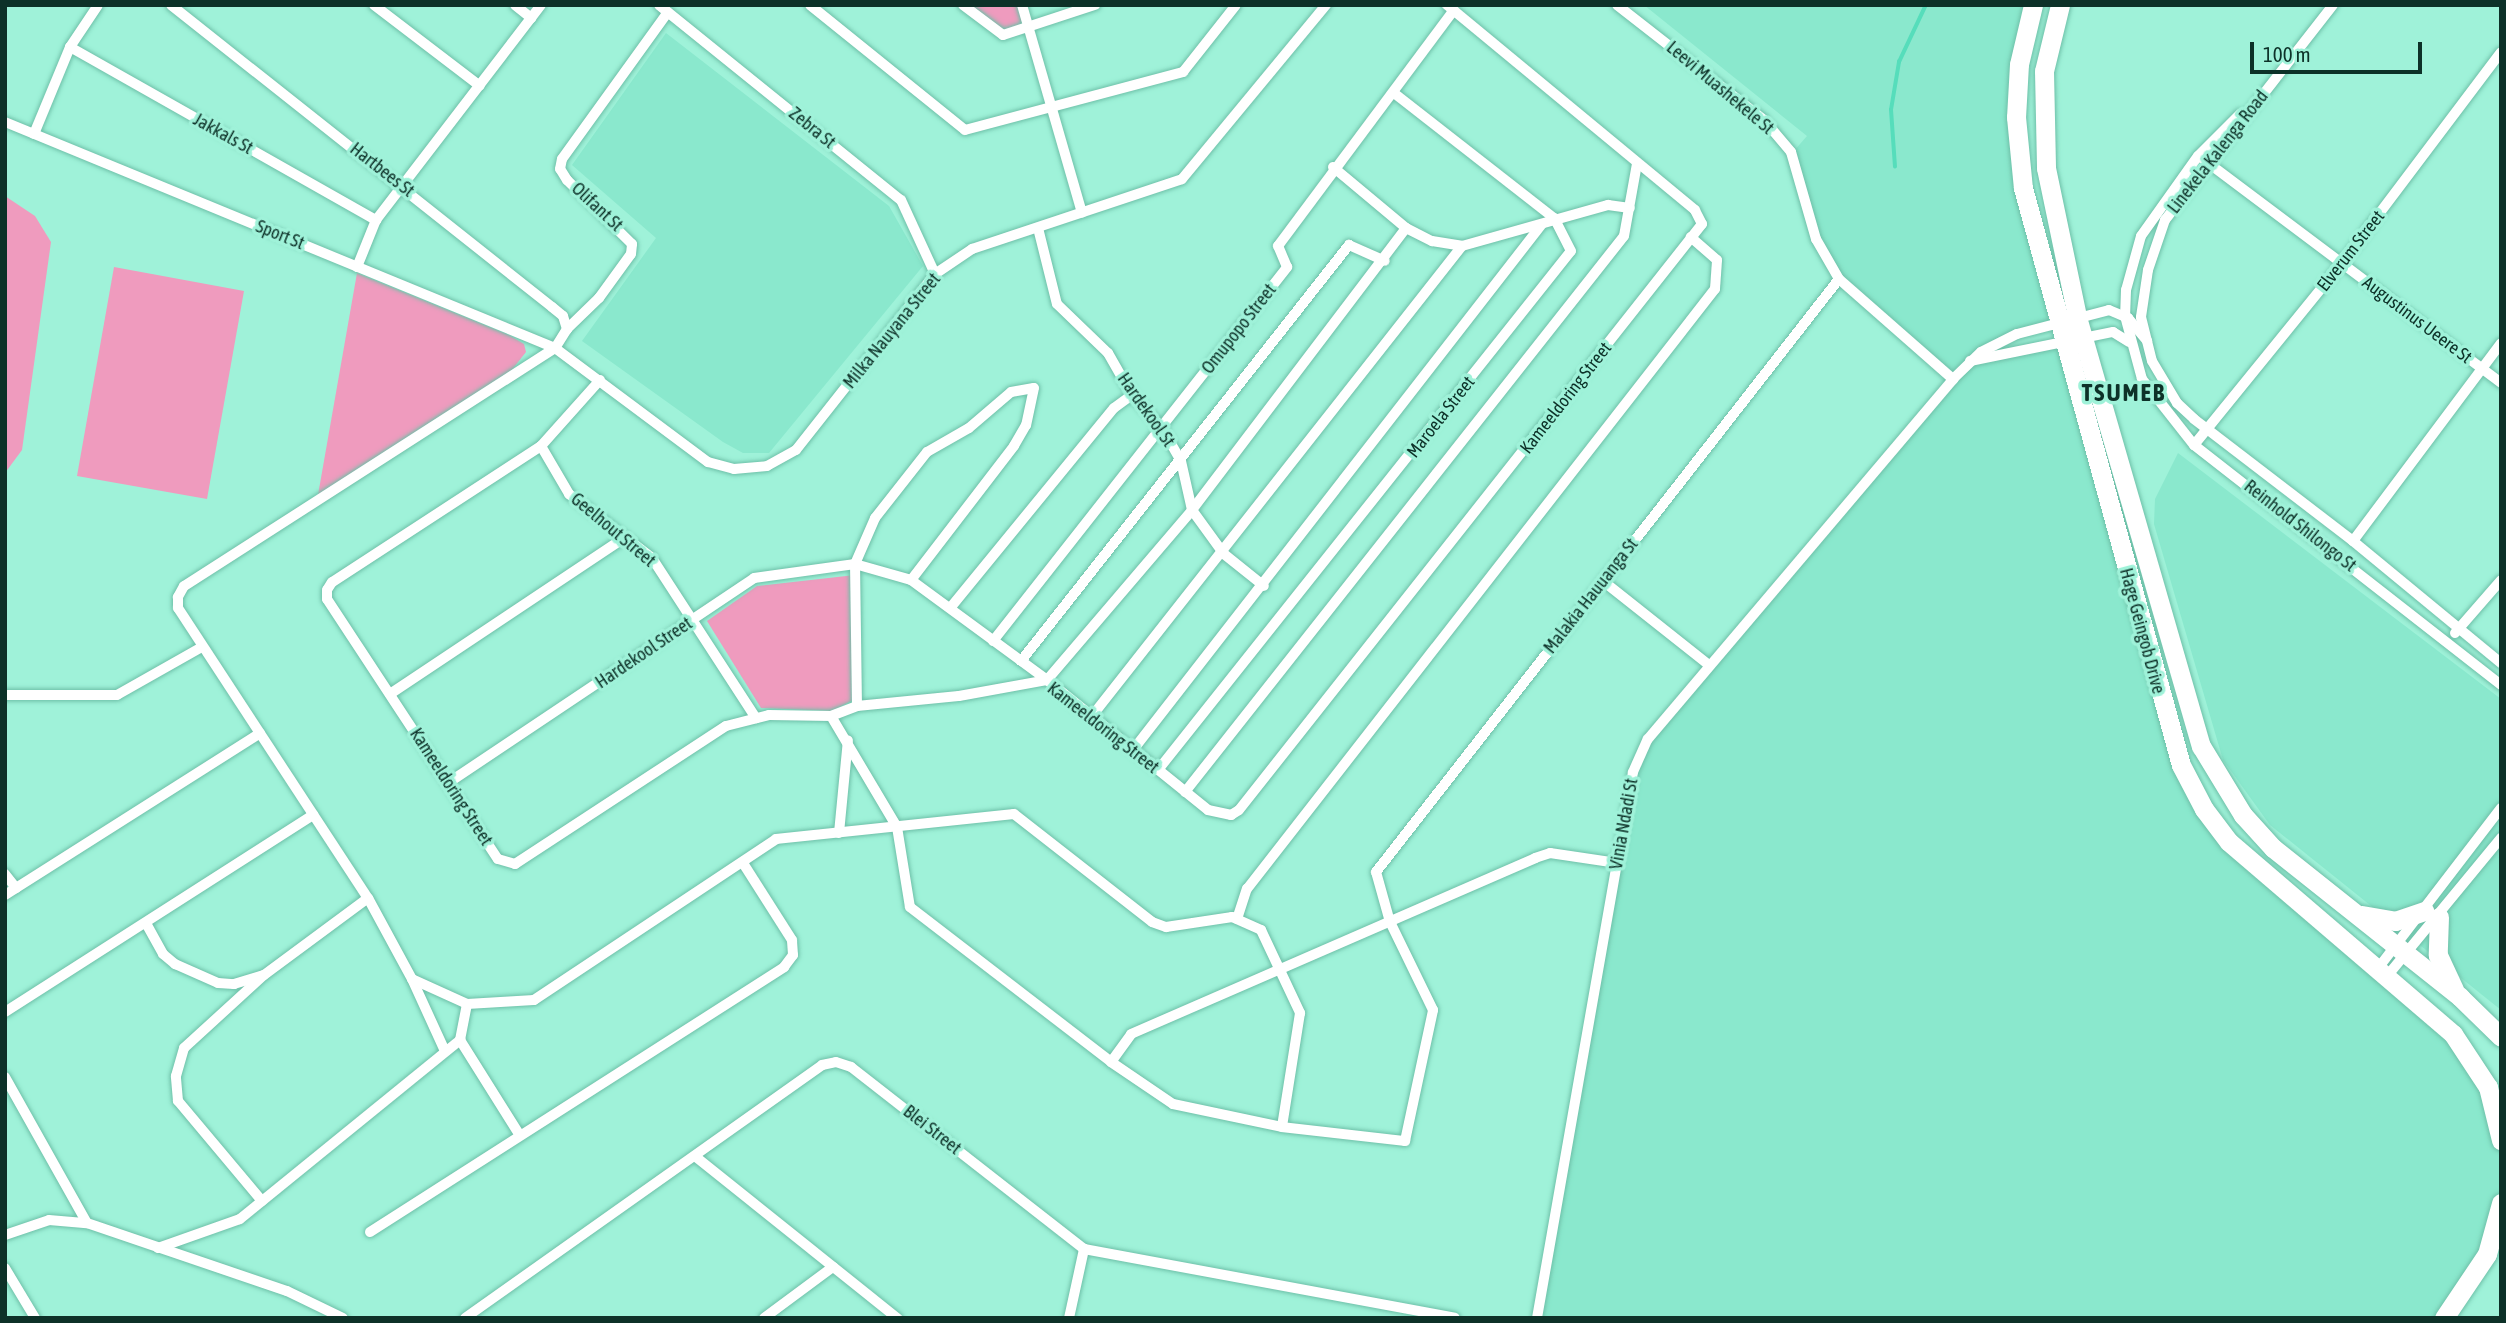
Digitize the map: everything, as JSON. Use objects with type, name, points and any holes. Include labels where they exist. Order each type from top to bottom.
[{"type":"highway","name":"Hage Geingob Drive","points":[[2033,5],[2019,64],[2017,134],[2023,188],[2068,320],[2084,339],[2201,746],[2243,815],[2273,848],[2460,997],[2501,1037]]},
{"type":"highway","name":"Hage Geingob Drive","points":[[2060,5],[2044,71],[2042,132],[2068,320],[2064,344],[2166,720],[2190,784],[2229,842],[2384,971],[2454,1034],[2473,1058],[2488,1087],[2501,1139]]},
{"type":"highway","points":[[2351,911],[2395,921],[2432,914],[2438,955],[2460,997]]},
{"type":"highway","points":[[2444,1318],[2487,1254],[2501,1203]]},
{"type":"street","points":[[34,134],[70,47],[98,5]]},
{"type":"street","name":"Hartbees St","points":[[171,5],[403,186],[563,316],[566,329]]},
{"type":"street","points":[[374,5],[480,86]]},
{"type":"street","points":[[515,5],[531,18]]},
{"type":"street","points":[[357,267],[376,220],[541,5]]},
{"type":"street","points":[[810,5],[965,130],[1183,72],[1236,5]]},
{"type":"street","points":[[963,5],[998,34],[1029,28],[1095,5]]},
{"type":"street","points":[[1022,5],[1082,213]]},
{"type":"street","name":"Milka Nauyana Street","points":[[555,348],[708,462],[734,469],[767,466],[796,450],[934,274],[972,248],[1166,186],[1192,170],[1326,5]]},
{"type":"street","name":"Leevi Muashekele St","points":[[1617,5],[1764,120],[1791,152],[1816,239],[1839,279],[1952,379]]},
{"type":"street","name":"Linekela Kalenga Road","points":[[2131,320],[2144,296],[2154,247],[2165,220],[2333,5]]},
{"type":"street","points":[[1237,919],[1247,889],[1715,289],[1717,260],[1691,237],[1702,224],[1700,216],[1450,8]]},
{"type":"street","name":"Omupopo Street","points":[[993,641],[1287,267],[1278,246],[1333,167],[1394,92],[1450,8]]},
{"type":"street","name":"Zebra St","points":[[664,9],[901,200],[934,274]]},
{"type":"street","name":"Olifant St","points":[[566,329],[599,298],[631,254],[632,244],[567,180],[560,169],[562,159],[664,9]]},
{"type":"street","name":"Jakkals St","points":[[70,47],[376,220]]},
{"type":"street","name":"Elverum Street","points":[[2194,444],[2342,264],[2501,52]]},
{"type":"street","points":[[2068,320],[2109,310],[2120,302],[2141,236],[2198,156],[2279,74]]},
{"type":"street","name":"Maroela Street","points":[[1158,770],[1571,251],[1554,218],[1394,92]]},
{"type":"street","name":"Sport St","points":[[5,122],[555,348]]},
{"type":"street","name":"Augustinus Ueere St","points":[[2198,156],[2501,383]]},
{"type":"street","points":[[1185,792],[1624,236],[1637,164]]},
{"type":"street","points":[[1333,167],[1406,228],[1432,241],[1462,246],[1542,225],[1554,218],[1615,204],[1630,208]]},
{"type":"street","points":[[1133,750],[1264,586],[1542,225]]},
{"type":"street","name":"Hardekool St","points":[[1038,228],[1056,304],[1108,353],[1132,395],[1161,428],[1181,461],[1192,510],[1224,554],[1264,586]]},
{"type":"street","points":[[855,564],[911,580],[1047,680],[1192,510],[1385,261],[1406,228]]},
{"type":"street","name":"Kameeldoring Street","points":[[600,380],[541,446],[332,582],[327,590],[327,599],[498,859],[515,864],[726,726],[756,718],[831,716],[857,706],[960,696],[1047,680],[1185,792],[1223,816],[1239,810],[1691,237]]},
{"type":"street","points":[[1021,661],[1349,245],[1385,261]]},
{"type":"street","points":[[1092,716],[1224,554],[1462,246]]},
{"type":"street","name":"Malakia Hauuanga St","points":[[1390,922],[1376,872],[1839,279]]},
{"type":"street","points":[[2126,290],[2131,320]]},
{"type":"street","points":[[2109,310],[2131,320]]},
{"type":"street","name":"Vinia Ndadi St","points":[[1537,1318],[1633,772],[1648,740],[1970,361],[2017,334],[2068,320]]},
{"type":"street","points":[[1970,361],[2113,332],[2131,320]]},
{"type":"street","name":"Reinhold Shilongo St","points":[[2131,320],[2147,341],[2162,383],[2177,403],[2353,541],[2501,663]]},
{"type":"street","name":"Reinhold Shilongo St","points":[[2131,320],[2129,342],[2156,402],[2194,444],[2448,639],[2501,685]]},
{"type":"street","points":[[445,1051],[412,979],[368,898],[178,608],[184,586],[555,348],[566,329]]},
{"type":"street","points":[[2113,332],[2129,342]]},
{"type":"street","points":[[2353,541],[2501,343]]},
{"type":"street","points":[[857,706],[855,564],[875,518],[927,452],[969,428],[1011,392],[1034,388],[1026,425],[1014,446],[911,580]]},
{"type":"street","points":[[951,607],[1114,408],[1132,395]]},
{"type":"street","name":"Geelhout Street","points":[[541,446],[569,494],[652,558],[756,718]]},
{"type":"street","points":[[390,694],[625,537]]},
{"type":"street","name":"Hardekool Street","points":[[448,783],[754,578],[855,564]]},
{"type":"street","points":[[2448,639],[2501,580]]},
{"type":"street","points":[[1603,581],[1709,665]]},
{"type":"street","points":[[5,695],[117,695],[202,646]]},
{"type":"street","points":[[831,716],[848,740],[897,827],[910,906],[1111,1062],[1169,1103],[1282,1127],[1407,1139],[1433,1010],[1390,922]]},
{"type":"street","points":[[5,895],[260,733]]},
{"type":"street","points":[[839,833],[848,740]]},
{"type":"street","points":[[2432,914],[2501,808]]},
{"type":"street","points":[[412,979],[467,1004],[534,1000],[776,839],[1014,814],[1152,922],[1166,927],[1237,919],[1261,930],[1300,1013],[1282,1127]]},
{"type":"street","points":[[6,1013],[147,925],[313,815]]},
{"type":"street","points":[[2384,971],[2501,838]]},
{"type":"street","points":[[1111,1062],[1131,1034],[1549,853],[1617,863]]},
{"type":"street","points":[[370,1232],[783,967],[793,955],[792,940],[743,863]]},
{"type":"street","points":[[5,874],[16,888]]},
{"type":"street","points":[[262,1201],[178,1101],[176,1076],[184,1048],[264,975],[368,898]]},
{"type":"street","points":[[147,925],[163,954],[189,972],[234,984],[264,975]]},
{"type":"street","points":[[158,1248],[240,1219],[460,1040],[467,1004]]},
{"type":"street","points":[[460,1040],[519,1134]]},
{"type":"street","name":"Blei Street","points":[[465,1318],[696,1157],[822,1065],[836,1062],[851,1067],[1084,1249],[1455,1318]]},
{"type":"street","points":[[5,1077],[87,1223]]},
{"type":"street","points":[[696,1157],[894,1317]]},
{"type":"street","points":[[5,1235],[49,1220],[87,1223],[287,1291],[343,1318]]},
{"type":"street","points":[[1069,1318],[1084,1249]]},
{"type":"street","points":[[764,1318],[832,1267]]},
{"type":"street","points":[[5,1268],[35,1318]]},
{"type":"shaded area","points":[[963,5],[1022,5],[1029,28],[1003,35]]},
{"type":"shaded area","points":[[1644,5],[2033,5],[2016,117],[2059,323],[2017,334],[1972,359],[2064,344],[2204,809],[2472,1058],[2501,1139],[2501,1203],[2487,1254],[2444,1318],[1537,1318],[1633,772],[1648,739],[1952,379],[1839,279],[1816,239],[1793,152],[1807,136]]},
{"type":"shaded area","points":[[666,33],[889,206],[923,266],[769,453],[743,453],[723,442],[582,341],[656,238],[572,165]]},
{"type":"shaded area","points":[[5,196],[35,216],[51,242],[22,450],[5,473]]},
{"type":"shaded area","points":[[114,267],[244,291],[207,499],[77,476]]},
{"type":"shaded area","points":[[357,273],[509,335],[524,344],[526,352],[511,371],[318,495]]},
{"type":"shaded area","points":[[2178,453],[2501,699],[2501,1010],[2270,825],[2223,760],[2154,524],[2155,499]]},
{"type":"shaded area","points":[[855,575],[857,698],[832,711],[761,708],[707,621],[757,586]]},
{"type":"waterway","points":[[1895,167],[1891,110],[1899,62],[1926,5]]},
{"type":"district","name":"TSUMEB","points":[[2124,393]]}]
